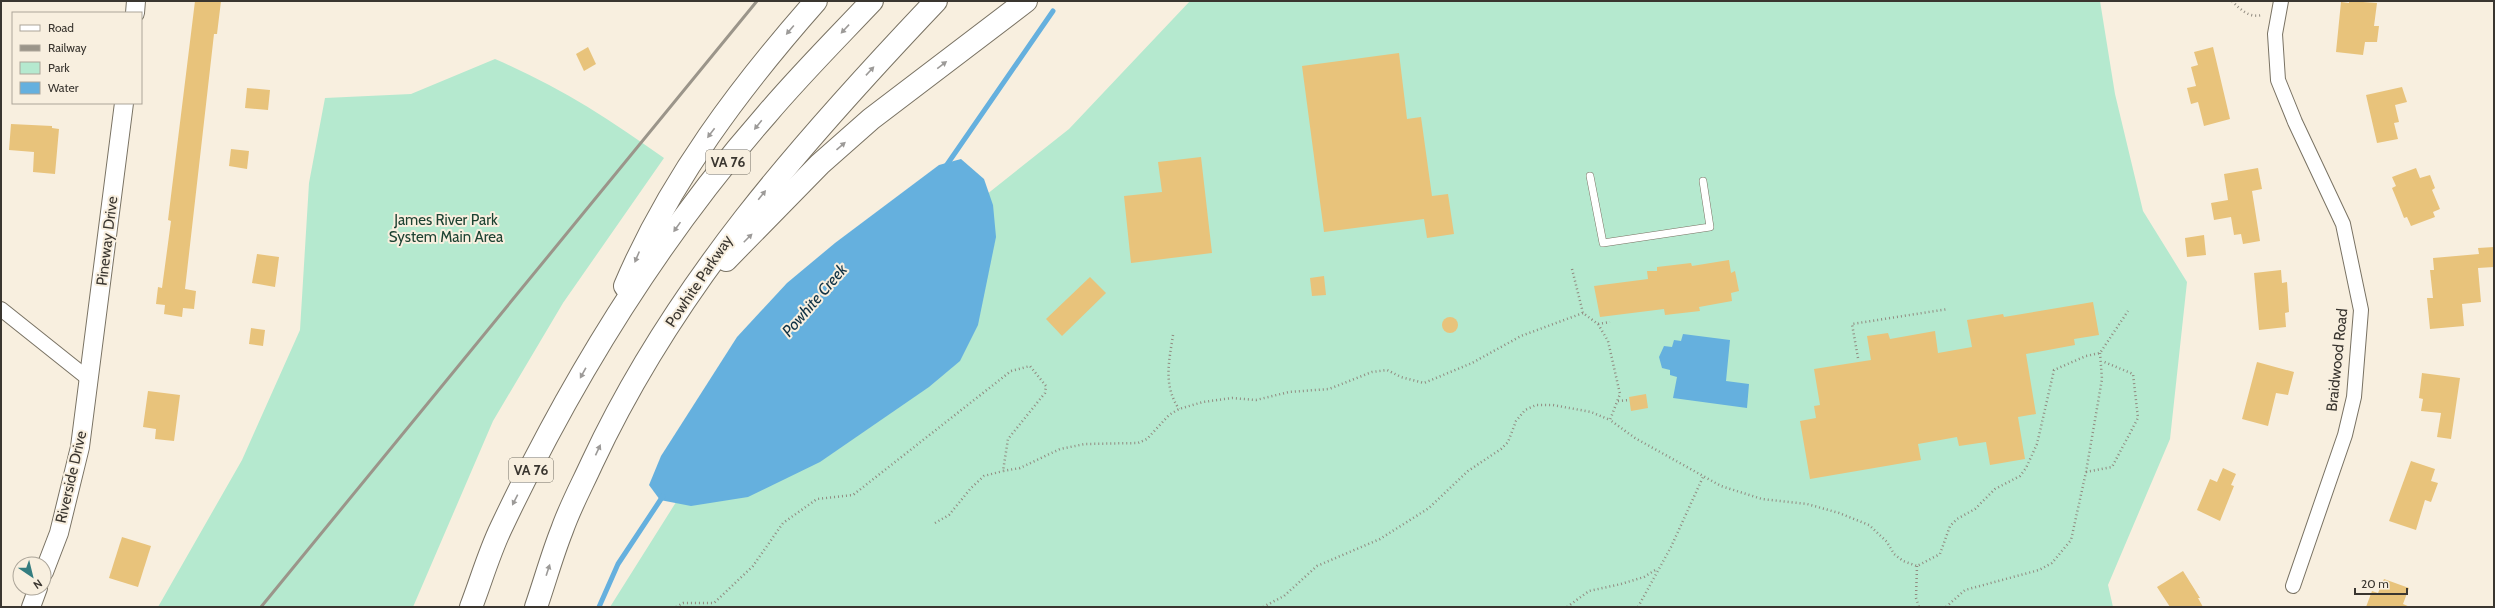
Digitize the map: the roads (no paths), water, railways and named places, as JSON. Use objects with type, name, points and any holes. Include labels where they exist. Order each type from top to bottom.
[{"type":"highway","points":[[602,339],[643,243],[698,150],[765,61],[816,1]]},
{"type":"highway","name":"VA 76","points":[[471,607],[501,529],[554,426],[602,339],[630,294],[697,201],[766,114],[872,1]]},
{"type":"highway","name":"Powhite Parkway","points":[[536,607],[562,529],[604,438],[646,360],[681,305],[729,236],[787,164],[936,1]]},
{"type":"highway","points":[[681,305],[820,164],[872,119],[1026,1]]},
{"type":"street","points":[[135,12],[136,1]]},
{"type":"street","name":"Braidwood Road","points":[[2280,7],[2275,34],[2278,80],[2295,122],[2343,224],[2361,310],[2354,397],[2345,435],[2293,586]]},
{"type":"street","name":"Pineway Drive","points":[[90,380],[124,104]]},
{"type":"street","points":[[1,309],[90,380]]},
{"type":"street","name":"Riverside Drive","points":[[50,556],[59,533],[80,447],[90,380]]},
{"type":"street","points":[[31,607],[35,596]]},
{"type":"lane","points":[[1590,176],[1603,243],[1710,227],[1703,181]]},
{"type":"water","points":[[961,159],[984,179],[993,205],[996,237],[978,325],[960,361],[929,387],[820,462],[748,497],[691,506],[660,500],[649,485],[661,456],[737,337],[787,283],[835,243],[939,165]]},
{"type":"water","points":[[1683,334],[1730,340],[1726,381],[1749,384],[1747,408],[1673,398],[1677,377],[1670,375],[1670,370],[1662,368],[1659,357],[1664,346],[1672,347],[1674,340],[1681,341]]},
{"type":"waterway","name":"Powhite Creek","points":[[946,166],[1053,11]]},
{"type":"waterway","name":"Powhite Creek","points":[[599,607],[618,564],[663,496]]},
{"type":"railway","points":[[261,607],[757,1]]},
{"type":"park label","name":"James River Park System Main Area","points":[[446,228]]}]
